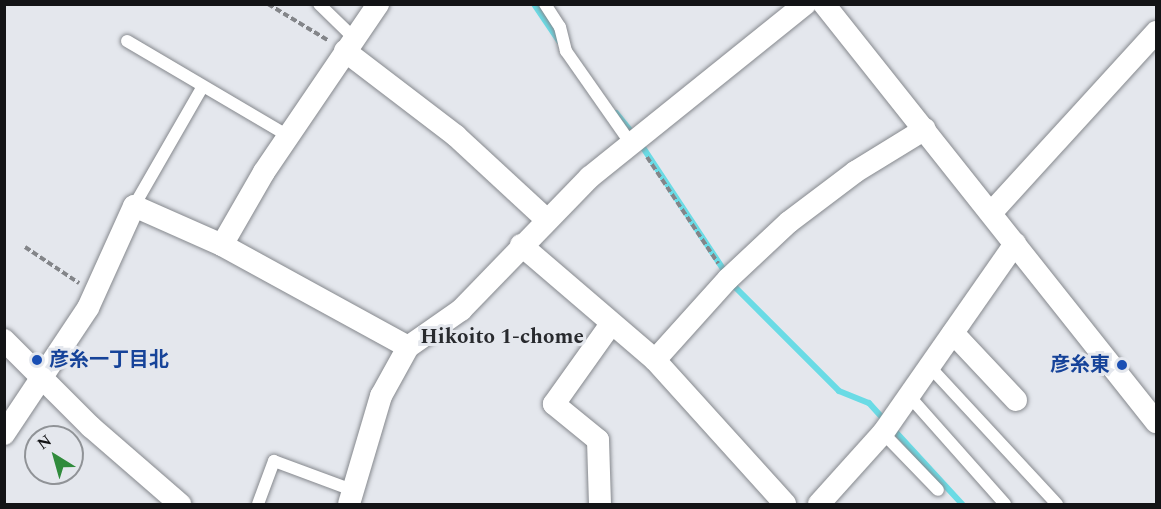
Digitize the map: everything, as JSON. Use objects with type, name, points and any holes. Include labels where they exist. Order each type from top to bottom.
[{"type":"street","points":[[222,245],[288,136],[378,4]]},
{"type":"street","points":[[350,497],[381,396],[408,347],[461,310],[547,220],[633,142],[805,4]]},
{"type":"street","points":[[824,4],[1156,422]]},
{"type":"street","points":[[991,213],[1156,32]]},
{"type":"street","points":[[350,45],[456,136],[547,220]]},
{"type":"street","points":[[654,360],[728,279],[789,222],[855,172],[925,129]]},
{"type":"street","points":[[4,434],[96,292],[134,206],[222,245],[408,347]]},
{"type":"street","points":[[819,504],[883,434],[1015,244]]},
{"type":"street","points":[[521,246],[654,360],[785,504]]},
{"type":"street","points":[[600,504],[598,440],[554,404],[611,324]]},
{"type":"street","points":[[953,333],[1016,400]]},
{"type":"street","points":[[4,340],[91,427],[180,504]]},
{"type":"lane","points":[[319,4],[350,45]]},
{"type":"lane","points":[[545,4],[560,27],[566,51],[633,142]]},
{"type":"lane","points":[[127,41],[288,136]]},
{"type":"lane","points":[[134,206],[203,86]]},
{"type":"lane","points":[[930,366],[1057,504]]},
{"type":"lane","points":[[909,397],[1005,504]]},
{"type":"lane","points":[[883,434],[938,490]]},
{"type":"lane","points":[[258,504],[274,461],[350,497]]},
{"type":"path","points":[[268,4],[350,45]]},
{"type":"path","points":[[633,142],[728,279]]},
{"type":"path","points":[[25,247],[96,292]]},
{"type":"waterway","points":[[534,4],[559,41]]},
{"type":"waterway","points":[[616,113],[634,135]]},
{"type":"waterway","points":[[640,143],[735,287],[839,391],[869,403],[886,422]]},
{"type":"waterway","points":[[893,429],[962,504]]},
{"type":"place","name":"彦糸一丁目北","points":[[37,360]]},
{"type":"place","name":"彦糸東","points":[[1122,365]]},
{"type":"district","name":"Hikoito 1-chome","points":[[502,337]]}]
